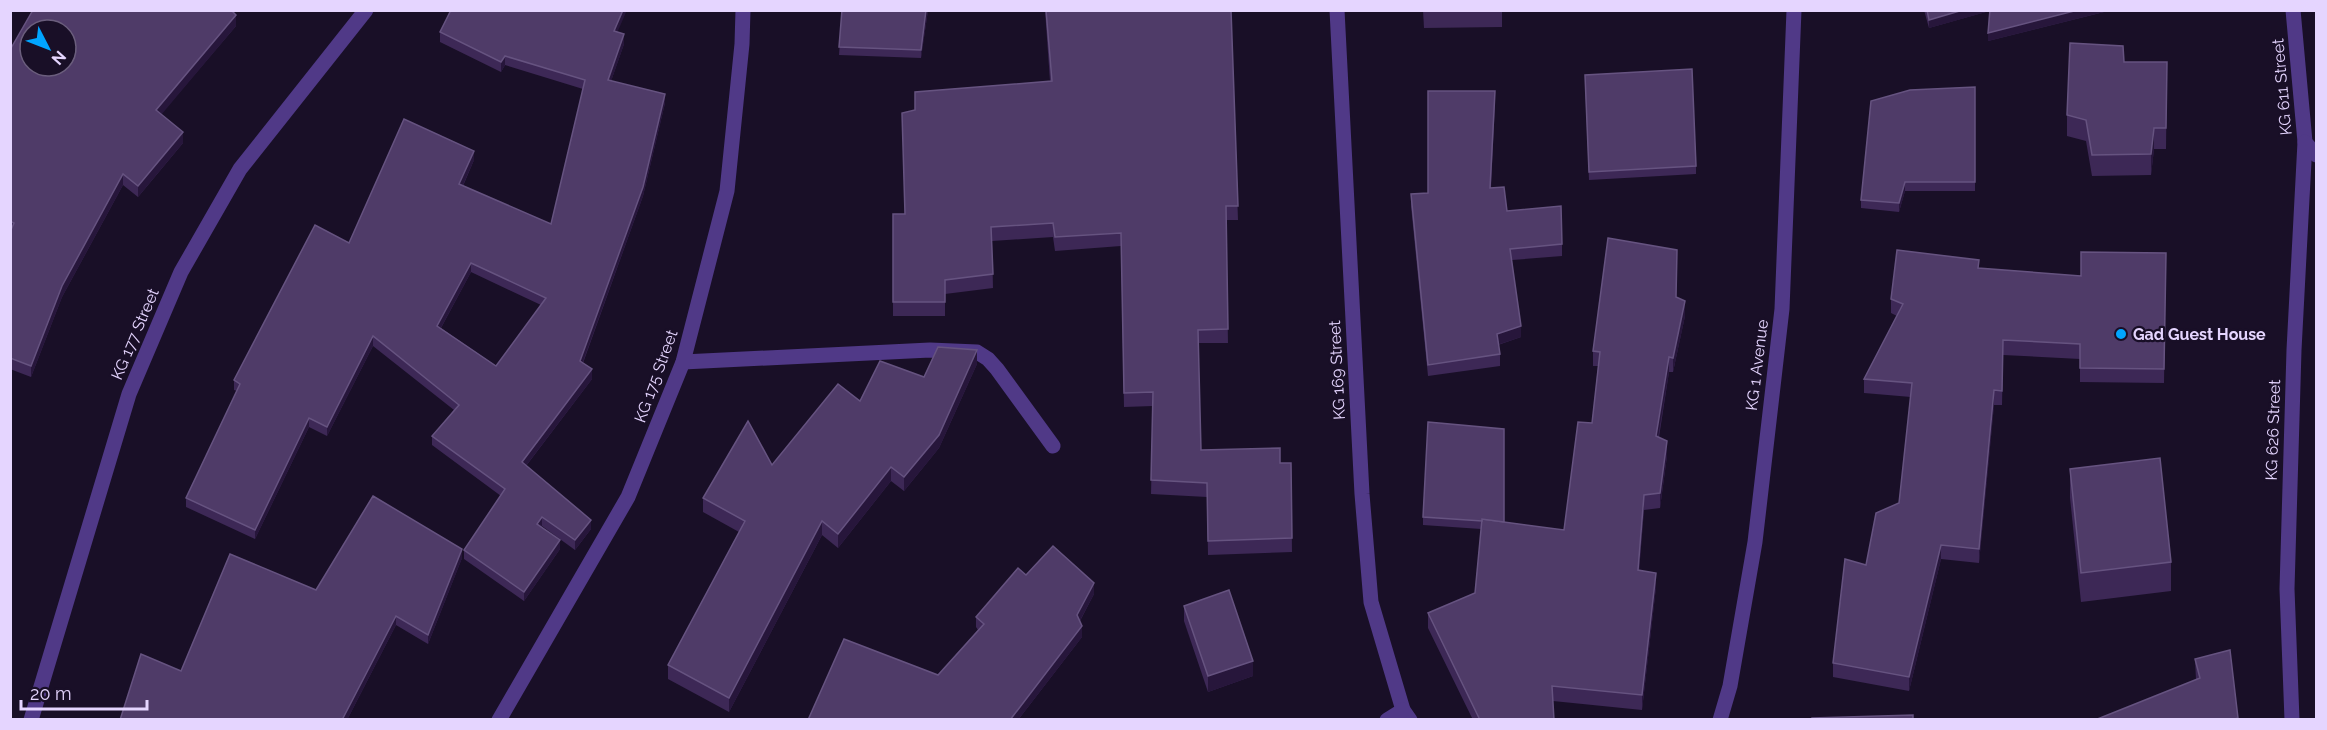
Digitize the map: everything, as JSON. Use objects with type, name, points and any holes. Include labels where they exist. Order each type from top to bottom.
[{"type":"street","name":"KG 177 Street","points":[[31,720],[129,394],[181,273],[240,169],[366,10]]},
{"type":"street","name":"KG 175 Street","points":[[499,720],[628,497],[683,362],[727,191],[742,44],[742,10]]},
{"type":"street","name":"KG 169 Street","points":[[1337,10],[1362,494],[1371,602],[1406,715]]},
{"type":"street","name":"KG 1 Avenue","points":[[1720,720],[1730,686],[1755,542],[1780,321],[1794,10]]},
{"type":"street","name":"KG 611 Street","points":[[2293,10],[2305,142],[2316,155]]},
{"type":"street","name":"KG 626 Street","points":[[2292,720],[2287,589],[2294,350],[2305,142]]},
{"type":"street","points":[[683,362],[930,351],[977,352],[997,369],[1053,446]]},
{"type":"street","points":[[1387,720],[1406,715]]},
{"type":"building","points":[[33,10],[231,10],[236,15],[156,110],[183,132],[138,186],[123,174],[62,286],[31,366],[10,358],[10,232],[14,223],[10,221],[10,50],[18,36],[18,78],[78,78],[78,18],[28,18]]},
{"type":"building","points":[[451,10],[623,10],[614,31],[624,34],[608,80],[665,94],[643,187],[580,361],[592,369],[522,462],[591,520],[575,540],[542,517],[537,524],[560,540],[524,592],[464,550],[505,489],[432,436],[459,405],[373,336],[327,427],[309,418],[255,530],[186,498],[240,384],[234,380],[315,225],[349,243],[404,119],[474,151],[459,184],[551,224],[585,80],[505,56],[501,62],[440,32]],"holes":[[[471,263],[546,298],[496,366],[437,326]]]},
{"type":"building","points":[[842,10],[926,10],[921,50],[839,47]]},
{"type":"building","points":[[1046,10],[1231,10],[1238,206],[1226,206],[1228,329],[1198,330],[1201,450],[1280,448],[1280,463],[1291,463],[1292,538],[1208,541],[1207,483],[1151,480],[1153,392],[1124,393],[1121,233],[1055,237],[1053,223],[991,227],[993,274],[945,280],[945,302],[893,302],[893,214],[905,214],[902,113],[915,110],[915,92],[1052,81]]},
{"type":"building","points":[[1927,10],[1963,10],[1929,20]]},
{"type":"building","points":[[1990,10],[2078,10],[1988,33]]},
{"type":"building","points":[[2070,43],[2123,46],[2124,62],[2167,62],[2166,128],[2154,128],[2151,154],[2092,155],[2086,120],[2067,115]]},
{"type":"building","points":[[1692,69],[1696,166],[1589,172],[1585,75]]},
{"type":"building","points":[[1975,87],[1975,182],[1905,182],[1899,203],[1861,200],[1871,101],[1910,90]]},
{"type":"building","points":[[1428,91],[1495,91],[1490,188],[1504,187],[1507,211],[1561,206],[1562,244],[1510,249],[1521,326],[1497,334],[1500,354],[1428,365],[1411,194],[1428,193]]},
{"type":"building","points":[[1608,238],[1677,250],[1676,297],[1685,301],[1673,358],[1669,357],[1656,436],[1667,441],[1660,493],[1644,495],[1638,570],[1656,573],[1642,695],[1552,686],[1554,720],[1480,720],[1428,613],[1475,593],[1482,519],[1564,530],[1578,422],[1592,423],[1600,352],[1593,351]]},
{"type":"building","points":[[1897,250],[1979,260],[1978,268],[2081,276],[2081,252],[2166,253],[2164,369],[2080,368],[2080,344],[2003,340],[2002,391],[1994,390],[1979,549],[1941,545],[1909,677],[1833,663],[1845,559],[1866,565],[1876,513],[1899,503],[1912,383],[1864,379],[1903,304],[1891,299]]},
{"type":"building","points":[[938,347],[977,350],[939,435],[904,477],[891,467],[838,534],[822,521],[729,698],[668,665],[745,521],[703,498],[748,421],[772,465],[838,384],[860,401],[880,361],[924,377]]},
{"type":"building","points":[[1428,422],[1504,429],[1504,522],[1423,517]]},
{"type":"building","points":[[2160,458],[2171,562],[2081,573],[2070,469]]},
{"type":"building","points":[[373,496],[462,549],[428,635],[396,616],[342,720],[120,720],[141,654],[181,671],[230,554],[316,590]]},
{"type":"building","points":[[1053,546],[1094,583],[1077,615],[1082,626],[1010,720],[808,720],[844,639],[938,675],[984,624],[976,617],[1018,568],[1026,575]]},
{"type":"building","points":[[1229,590],[1253,661],[1208,676],[1184,606]]},
{"type":"building","points":[[2230,650],[2238,718],[2231,720],[2095,720],[2200,678],[2195,659]]},
{"type":"building","points":[[1913,715],[1913,720],[1812,720],[1812,718]]},
{"type":"place","name":"Gad Guest House","points":[[2121,334]]}]
